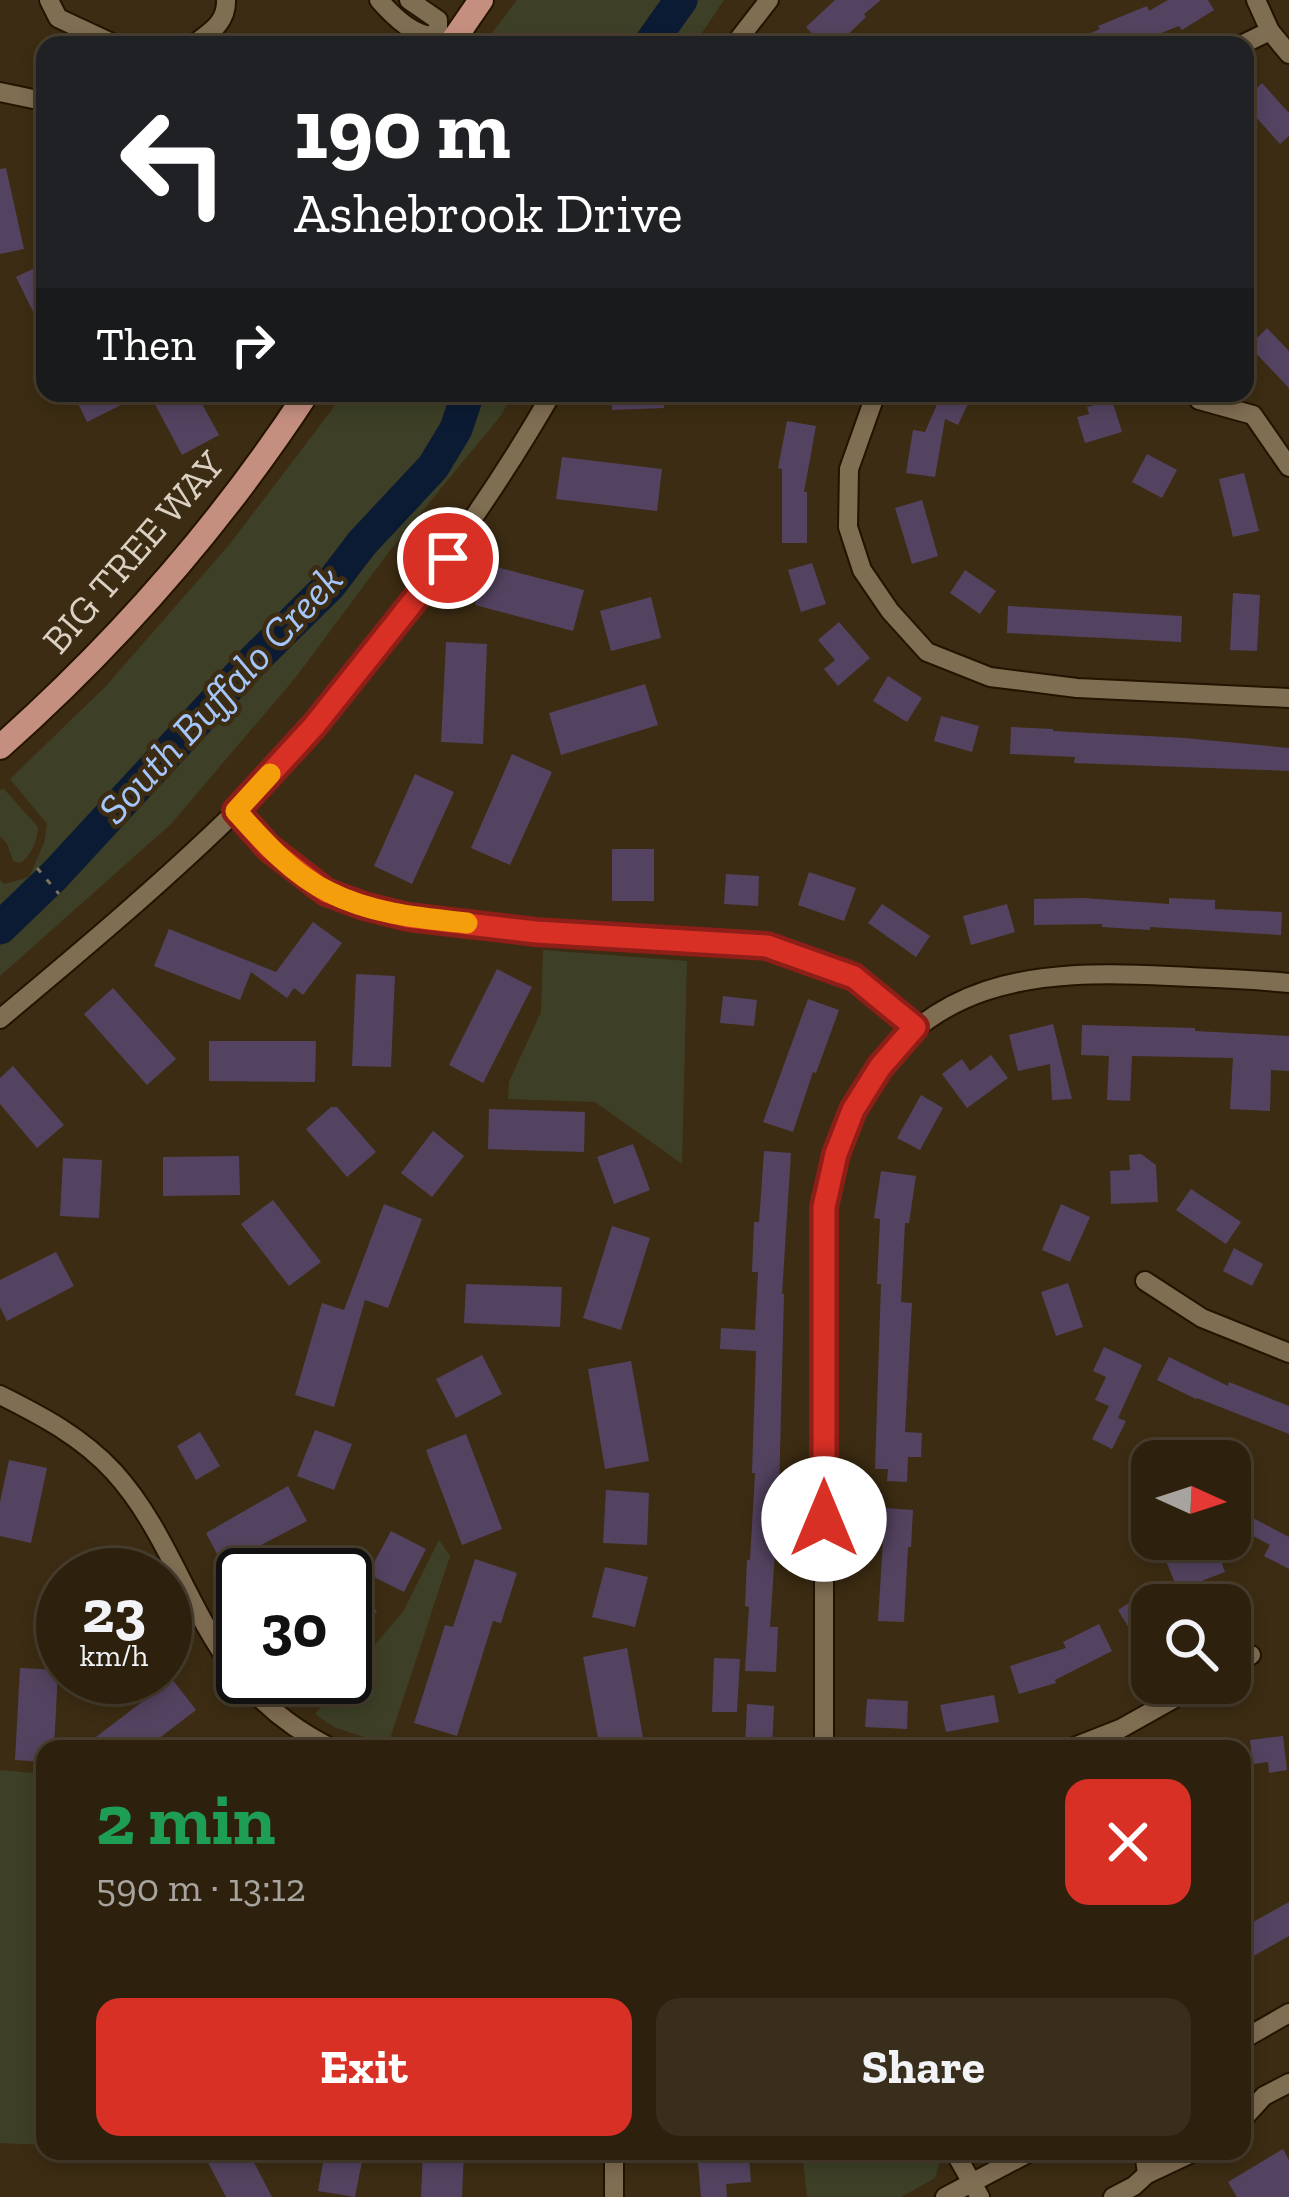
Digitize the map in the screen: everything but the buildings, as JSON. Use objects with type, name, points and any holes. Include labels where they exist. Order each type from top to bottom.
[{"type":"main road","points":[[451,36],[481,0]]},
{"type":"main road","name":"BIG TREE WAY","points":[[0,747],[151,596],[220,514],[293,402]]},
{"type":"street","points":[[50,0],[58,18],[97,36]]},
{"type":"street","points":[[204,36],[222,22],[226,0]]},
{"type":"street","points":[[379,0],[424,36]]},
{"type":"street","points":[[409,0],[438,20],[444,36]]},
{"type":"street","points":[[741,36],[769,0]]},
{"type":"street","points":[[1256,0],[1270,31],[1289,54]]},
{"type":"street","points":[[1254,39],[1270,31]]},
{"type":"street","points":[[0,92],[36,100]]},
{"type":"street","points":[[0,1019],[176,868],[314,726],[448,558],[547,402]]},
{"type":"street","points":[[873,402],[849,469],[848,526],[862,570],[927,652],[990,676],[1055,685],[1289,698]]},
{"type":"street","points":[[1206,402],[1253,415],[1289,467]]},
{"type":"street","points":[[236,811],[269,848],[326,892],[364,906],[408,917],[536,932],[767,946],[854,977],[915,1027]]},
{"type":"street","points":[[824,1740],[824,1207],[836,1154],[853,1110],[880,1067],[915,1027],[954,1003],[999,987],[1039,977],[1097,972],[1289,983]]},
{"type":"street","points":[[1145,1281],[1202,1318],[1289,1353]]},
{"type":"street","points":[[0,1395],[70,1433],[113,1471],[145,1511],[232,1666],[280,1717],[316,1740]]},
{"type":"street","points":[[1092,1740],[1165,1704]]},
{"type":"street","points":[[1251,2034],[1289,2013]]},
{"type":"street","points":[[1251,2110],[1264,2096],[1289,2083]]},
{"type":"street","points":[[614,2160],[614,2197]]},
{"type":"street","points":[[959,2160],[976,2190]]},
{"type":"street","points":[[945,2197],[976,2190],[1019,2160]]},
{"type":"street","points":[[1145,2160],[1147,2174]]},
{"type":"street","points":[[1113,2197],[1177,2160]]},
{"type":"path","points":[[37,868],[59,894]]},
{"type":"green space","points":[[517,0],[724,0],[700,36],[490,36]]},
{"type":"green space","points":[[336,402],[508,402],[296,677],[171,824],[0,976],[0,880],[4,884],[29,877],[47,824],[10,779],[106,686],[229,545]]},
{"type":"green space","points":[[3,788],[38,827],[33,847],[20,863],[13,861],[0,836]]},
{"type":"green space","points":[[543,950],[687,961],[682,1164],[595,1102],[508,1099],[509,1082],[541,1012]]},
{"type":"green space","points":[[439,1540],[450,1556],[390,1740],[373,1740],[334,1727],[315,1714],[324,1704],[372,1704],[372,1648],[403,1612]]},
{"type":"green space","points":[[0,1770],[36,1773],[36,2145],[0,2143]]},
{"type":"green space","points":[[803,2160],[940,2161],[935,2178],[901,2197],[807,2197]]},
{"type":"waterway","name":"South Buffalo Creek","points":[[655,36],[681,0]]},
{"type":"waterway","name":"South Buffalo Creek","points":[[0,928],[330,585],[433,467],[456,429],[465,402]]},
{"type":"slow traffic","points":[[270,774],[236,811],[269,848],[326,892],[408,917],[467,923]]},
{"type":"route","points":[[448,558],[314,726],[236,811],[269,848],[326,892],[364,906],[408,917],[536,932],[767,946],[854,977],[915,1027],[880,1067],[853,1110],[836,1154],[824,1207],[824,1519]]}]
